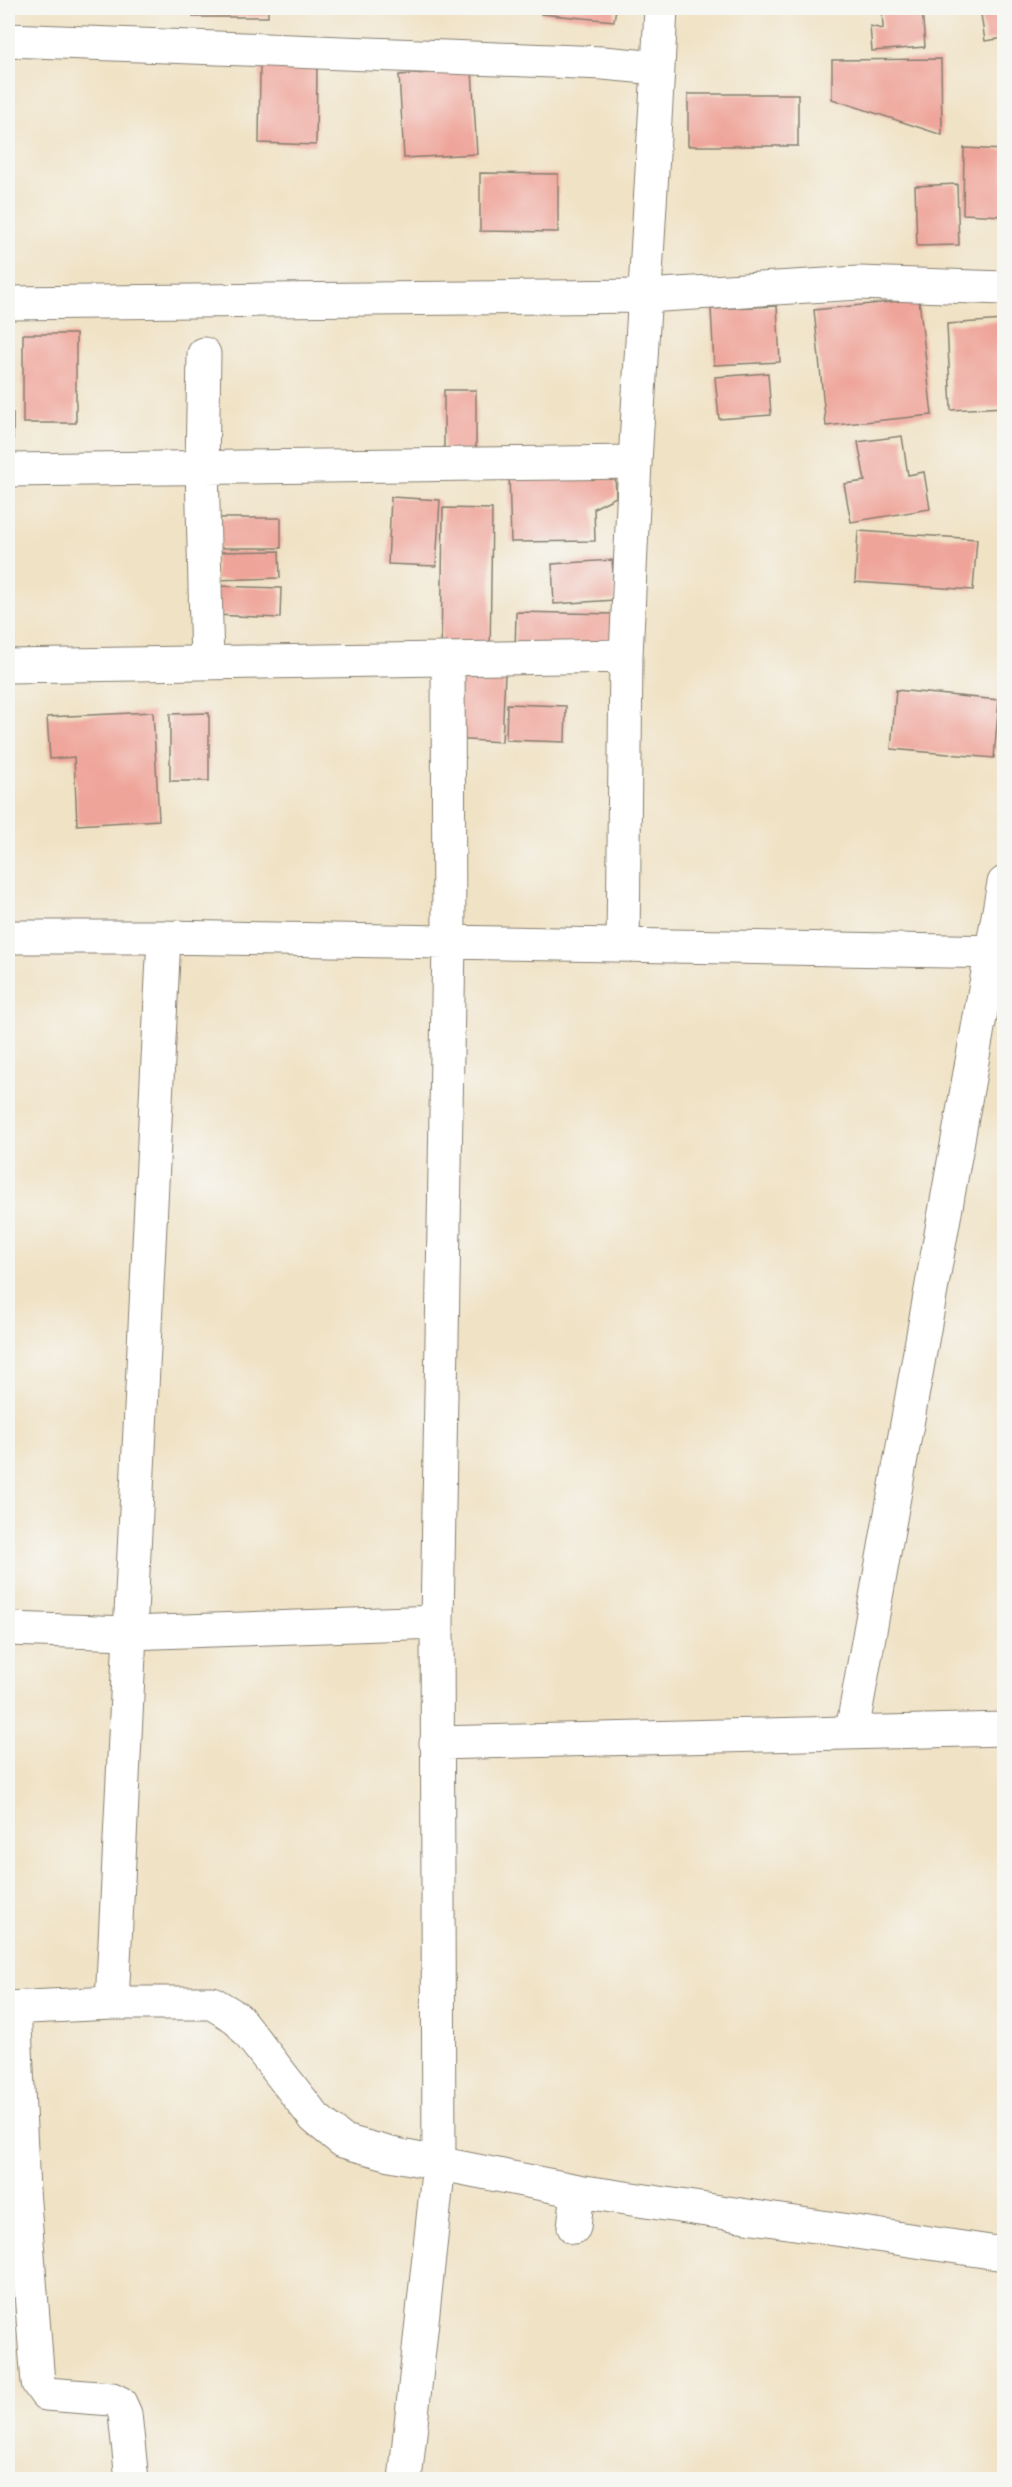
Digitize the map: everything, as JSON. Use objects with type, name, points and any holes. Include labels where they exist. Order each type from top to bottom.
[{"type":"street","points":[[623,945],[626,656],[662,8]]},
{"type":"street","points":[[8,40],[594,62],[658,68]]},
{"type":"street","points":[[8,303],[645,296],[859,283],[1005,288]]},
{"type":"street","points":[[204,354],[202,467],[207,663]]},
{"type":"street","points":[[8,470],[635,462]]},
{"type":"street","points":[[8,666],[626,656]]},
{"type":"street","points":[[405,2480],[439,2163],[436,1743],[449,942],[448,659]]},
{"type":"street","points":[[852,1731],[998,952],[1005,883]]},
{"type":"street","points":[[8,937],[164,937],[998,952]]},
{"type":"street","points":[[112,2003],[164,937]]},
{"type":"street","points":[[8,1629],[129,1633],[437,1622]]},
{"type":"street","points":[[436,1743],[1005,1729]]},
{"type":"street","points":[[132,2480],[125,2414],[120,2403],[112,2399],[46,2394],[38,2382],[11,2008],[112,2003],[212,2003],[237,2018],[315,2118],[343,2141],[390,2154],[578,2191],[1005,2254]]},
{"type":"street","points":[[574,2227],[578,2191]]},
{"type":"building","points":[[193,8],[268,8],[268,17],[193,17]]},
{"type":"building","points":[[542,8],[616,8],[614,21],[541,14]]},
{"type":"building","points":[[882,8],[922,8],[925,47],[872,51],[870,26],[883,29]]},
{"type":"building","points":[[980,8],[1004,8],[1004,38],[985,41]]},
{"type":"building","points":[[941,59],[942,135],[832,99],[832,60]]},
{"type":"building","points":[[260,66],[317,67],[316,145],[259,143]]},
{"type":"building","points":[[472,70],[477,154],[404,158],[399,75]]},
{"type":"building","points":[[688,94],[798,94],[798,146],[688,146]]},
{"type":"building","points":[[964,148],[1004,150],[1004,216],[963,214]]},
{"type":"building","points":[[480,173],[558,174],[558,232],[480,231]]},
{"type":"building","points":[[957,184],[959,245],[917,246],[915,186]]},
{"type":"building","points":[[919,299],[932,415],[826,426],[814,310]]},
{"type":"building","points":[[777,306],[780,362],[714,365],[711,309]]},
{"type":"building","points":[[1004,320],[1004,407],[951,410],[947,324]]},
{"type":"building","points":[[23,334],[76,334],[76,423],[23,423]]},
{"type":"building","points":[[768,373],[771,415],[719,419],[715,377]]},
{"type":"building","points":[[444,390],[476,390],[476,452],[444,452]]},
{"type":"building","points":[[8,413],[13,413],[13,458],[8,458]]},
{"type":"building","points":[[902,436],[908,475],[924,472],[930,509],[851,522],[844,484],[865,481],[858,442]]},
{"type":"building","points":[[615,472],[616,497],[594,508],[595,541],[511,542],[509,474]]},
{"type":"building","points":[[391,497],[440,500],[436,566],[388,564]]},
{"type":"building","points":[[443,508],[492,509],[490,656],[441,655]]},
{"type":"building","points":[[219,518],[281,518],[281,548],[219,548]]},
{"type":"building","points":[[858,531],[977,539],[973,590],[855,582]]},
{"type":"building","points":[[279,551],[280,578],[216,580],[215,552]]},
{"type":"building","points":[[612,560],[615,600],[554,604],[552,564]]},
{"type":"building","points":[[216,586],[281,588],[280,618],[215,615]]},
{"type":"building","points":[[516,612],[615,614],[614,654],[515,652]]},
{"type":"building","points":[[454,670],[505,673],[502,742],[451,739]]},
{"type":"building","points":[[896,690],[999,700],[994,758],[891,749]]},
{"type":"building","points":[[507,704],[566,706],[565,742],[506,740]]},
{"type":"building","points":[[153,712],[159,820],[77,825],[74,757],[50,759],[47,717]]},
{"type":"building","points":[[209,713],[209,781],[170,781],[170,714]]}]
